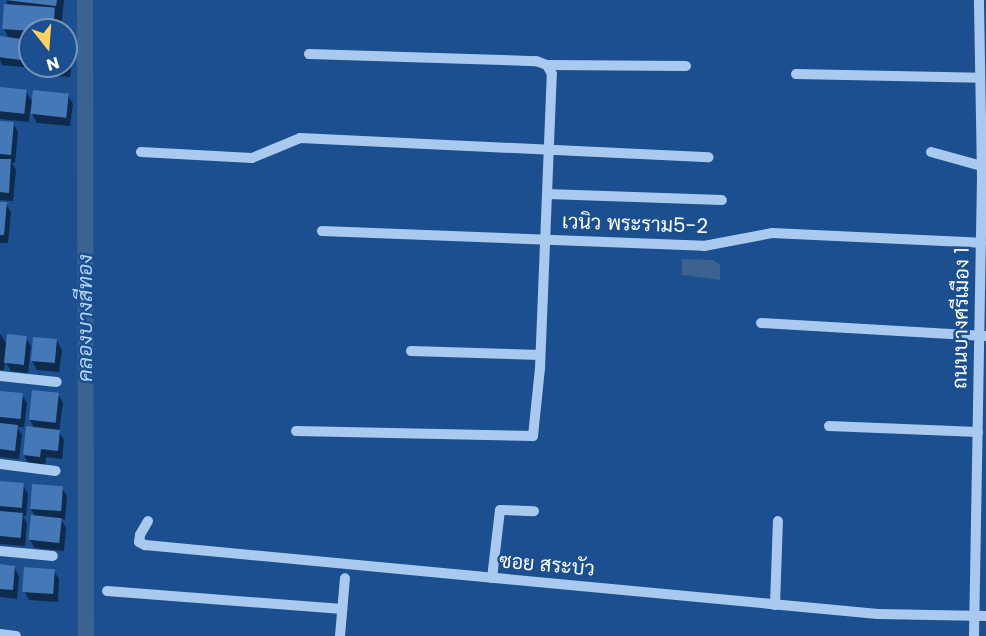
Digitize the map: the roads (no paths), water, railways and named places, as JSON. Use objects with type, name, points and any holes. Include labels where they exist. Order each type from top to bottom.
[{"type":"street","name":"ถนนบางศรีเมือง 1","points":[[974,636],[980,616],[982,503],[980,437],[983,52],[980,0]]},
{"type":"street","points":[[309,54],[536,61],[547,65],[686,66]]},
{"type":"street","points":[[296,431],[526,438],[533,436],[540,356],[552,74],[547,65]]},
{"type":"street","points":[[796,74],[982,72]]},
{"type":"street","points":[[141,152],[252,158],[300,138],[709,157]]},
{"type":"street","points":[[931,152],[982,166]]},
{"type":"street","points":[[547,194],[722,200]]},
{"type":"street","name":"เวนิว พระราม5-2","points":[[322,231],[704,246],[772,233],[981,243]]},
{"type":"street","points":[[761,323],[982,336]]},
{"type":"street","points":[[411,351],[540,356]]},
{"type":"street","points":[[0,376],[57,382]]},
{"type":"street","points":[[829,426],[980,437]]},
{"type":"street","points":[[0,464],[56,471]]},
{"type":"street","points":[[492,578],[500,510],[534,511]]},
{"type":"street","name":"ซอย สระบัว","points":[[148,521],[140,536],[145,545],[878,614],[980,616]]},
{"type":"street","points":[[775,604],[778,521]]},
{"type":"street","points":[[0,551],[53,556]]},
{"type":"street","points":[[340,636],[345,578]]},
{"type":"street","points":[[107,591],[342,609]]},
{"type":"street","points":[[0,634],[16,636]]},
{"type":"water","points":[[682,259],[713,260],[720,265],[720,280],[682,275]]},
{"type":"waterway","name":"คลองบางสีทอง","points":[[85,0],[86,636]]}]
